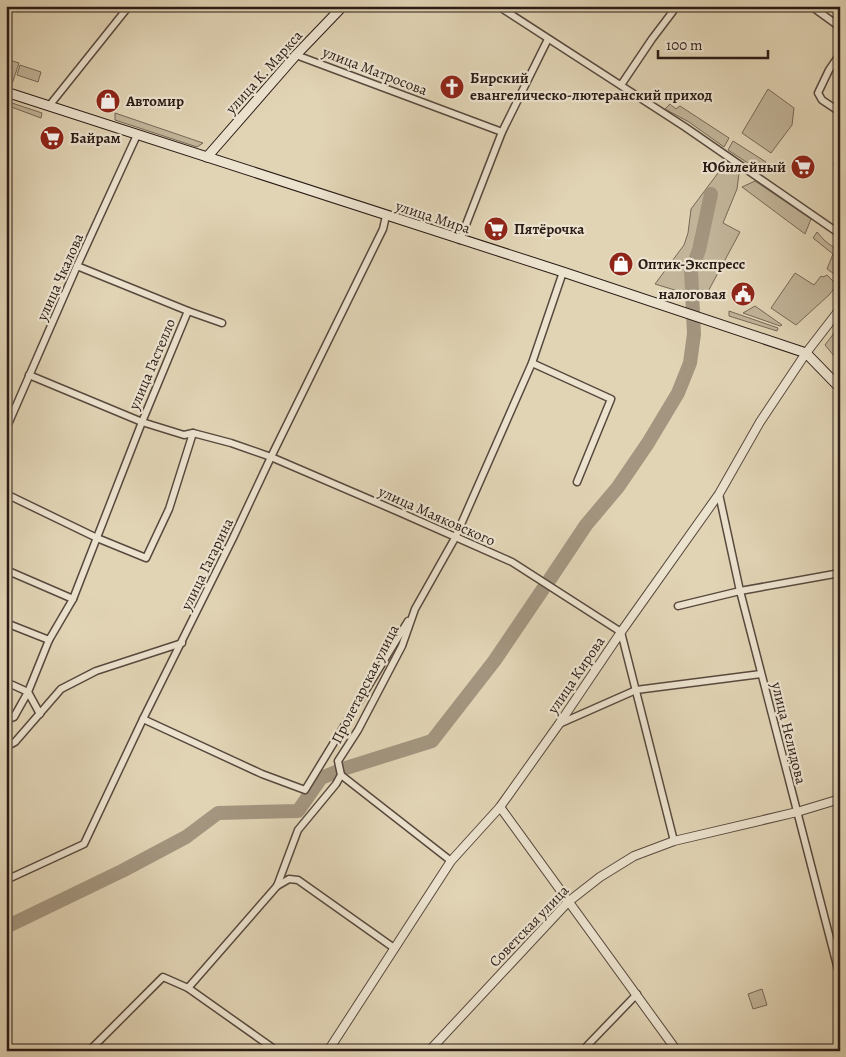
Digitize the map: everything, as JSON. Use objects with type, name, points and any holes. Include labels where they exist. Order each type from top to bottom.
[{"type":"main road","name":"улица К. Маркса","points":[[207,157],[340,7]]},
{"type":"main road","name":"улица Мира","points":[[6,92],[563,272],[806,353],[840,388]]},
{"type":"street","points":[[49,106],[129,6]]},
{"type":"street","points":[[498,6],[762,178],[840,234]]},
{"type":"street","points":[[621,85],[652,39],[678,6]]},
{"type":"street","points":[[811,6],[840,27]]},
{"type":"street","points":[[460,240],[502,132],[548,40]]},
{"type":"street","points":[[840,54],[829,70],[818,93],[822,100],[840,112]]},
{"type":"street","name":"улица Матросова","points":[[296,55],[502,132]]},
{"type":"street","name":"улица Чкалова","points":[[6,429],[77,266],[138,135]]},
{"type":"street","name":"улица Гагарина","points":[[6,880],[84,844],[143,719],[182,643],[383,228],[386,216]]},
{"type":"street","name":"улица Гастелло","points":[[6,720],[14,717],[28,692],[49,640],[73,599],[142,422],[188,312],[77,266]]},
{"type":"street","name":"Пролетарская улица","points":[[143,719],[262,774],[305,790],[415,609],[455,538],[532,363],[563,272]]},
{"type":"street","name":"улица Кирова","points":[[328,1051],[451,861],[500,807],[559,724],[621,632],[720,494],[760,422],[806,353],[840,309]]},
{"type":"street","points":[[188,312],[222,323]]},
{"type":"street","points":[[532,363],[611,400],[577,482]]},
{"type":"street","name":"улица Маяковского","points":[[29,375],[142,422],[184,435],[193,433],[231,443],[271,457],[512,562],[621,632]]},
{"type":"street","points":[[6,494],[96,538],[146,558],[169,510],[193,433]]},
{"type":"street","name":"улица Нелидова","points":[[720,494],[740,591],[840,977]]},
{"type":"street","points":[[6,570],[73,599]]},
{"type":"street","points":[[678,606],[740,591],[840,573]]},
{"type":"street","name":"Пролетарская улица","points":[[341,775],[338,762],[358,730],[402,646],[415,609]]},
{"type":"street","points":[[6,623],[49,640]]},
{"type":"street","points":[[621,632],[674,841]]},
{"type":"street","points":[[6,747],[15,742],[61,689],[96,671],[182,643]]},
{"type":"street","points":[[559,724],[636,690],[761,674]]},
{"type":"street","points":[[6,682],[28,692],[40,714]]},
{"type":"street","points":[[188,988],[277,886],[298,830],[336,784],[341,775],[451,861]]},
{"type":"street","name":"Советская улица","points":[[429,1051],[568,902],[634,856],[674,841],[797,812],[840,798]]},
{"type":"street","points":[[500,807],[677,1051]]},
{"type":"street","points":[[277,886],[289,880],[298,880],[394,948]]},
{"type":"street","points":[[89,1051],[163,977],[188,988],[277,1051]]},
{"type":"street","points":[[582,1051],[637,994]]},
{"type":"shaded area","points":[[6,59],[19,63],[12,84],[6,82]]},
{"type":"shaded area","points":[[20,65],[41,72],[38,82],[17,75]]},
{"type":"shaded area","points":[[768,89],[794,108],[792,125],[771,153],[742,133]]},
{"type":"shaded area","points":[[6,101],[42,113],[41,118],[6,105]]},
{"type":"shaded area","points":[[670,104],[676,109],[680,106],[729,138],[724,147],[689,122],[665,109]]},
{"type":"shaded area","points":[[115,113],[203,143],[197,147],[115,120]]},
{"type":"shaded area","points":[[733,141],[766,162],[760,171],[728,150]]},
{"type":"shaded area","points":[[724,165],[739,174],[737,189],[723,223],[740,232],[704,299],[655,284],[684,245],[688,233],[691,209]]},
{"type":"shaded area","points":[[755,181],[811,219],[805,234],[742,187]]},
{"type":"shaded area","points":[[817,232],[825,241],[840,252],[840,278],[827,269],[833,254],[813,238]]},
{"type":"shaded area","points":[[795,273],[814,285],[821,276],[827,275],[837,285],[829,295],[796,325],[771,308]]},
{"type":"shaded area","points":[[755,306],[782,325],[780,326],[743,313]]},
{"type":"shaded area","points":[[729,311],[778,328],[777,331],[729,316]]},
{"type":"shaded area","points":[[840,325],[840,363],[825,345]]},
{"type":"shaded area","points":[[762,989],[767,1005],[753,1009],[748,994]]},
{"type":"waterway","points":[[550,579],[586,525],[618,487],[648,443],[678,393],[690,363],[694,334],[691,271],[699,250],[711,194]]},
{"type":"waterway","points":[[6,927],[122,871],[186,837],[218,813],[298,811],[321,778],[346,768],[432,741],[495,660],[543,589]]},
{"type":"place","name":"Бирский евангелическо-лютеранский приход","points":[[452,87]]},
{"type":"place","name":"Автомир","points":[[108,101]]},
{"type":"place","name":"Байрам","points":[[52,138]]},
{"type":"place","name":"Юбилейный","points":[[803,167]]},
{"type":"place","name":"Пятёрочка","points":[[496,229]]},
{"type":"place","name":"Оптик-Экспресс","points":[[621,264]]},
{"type":"place","name":"налоговая","points":[[743,294]]}]
